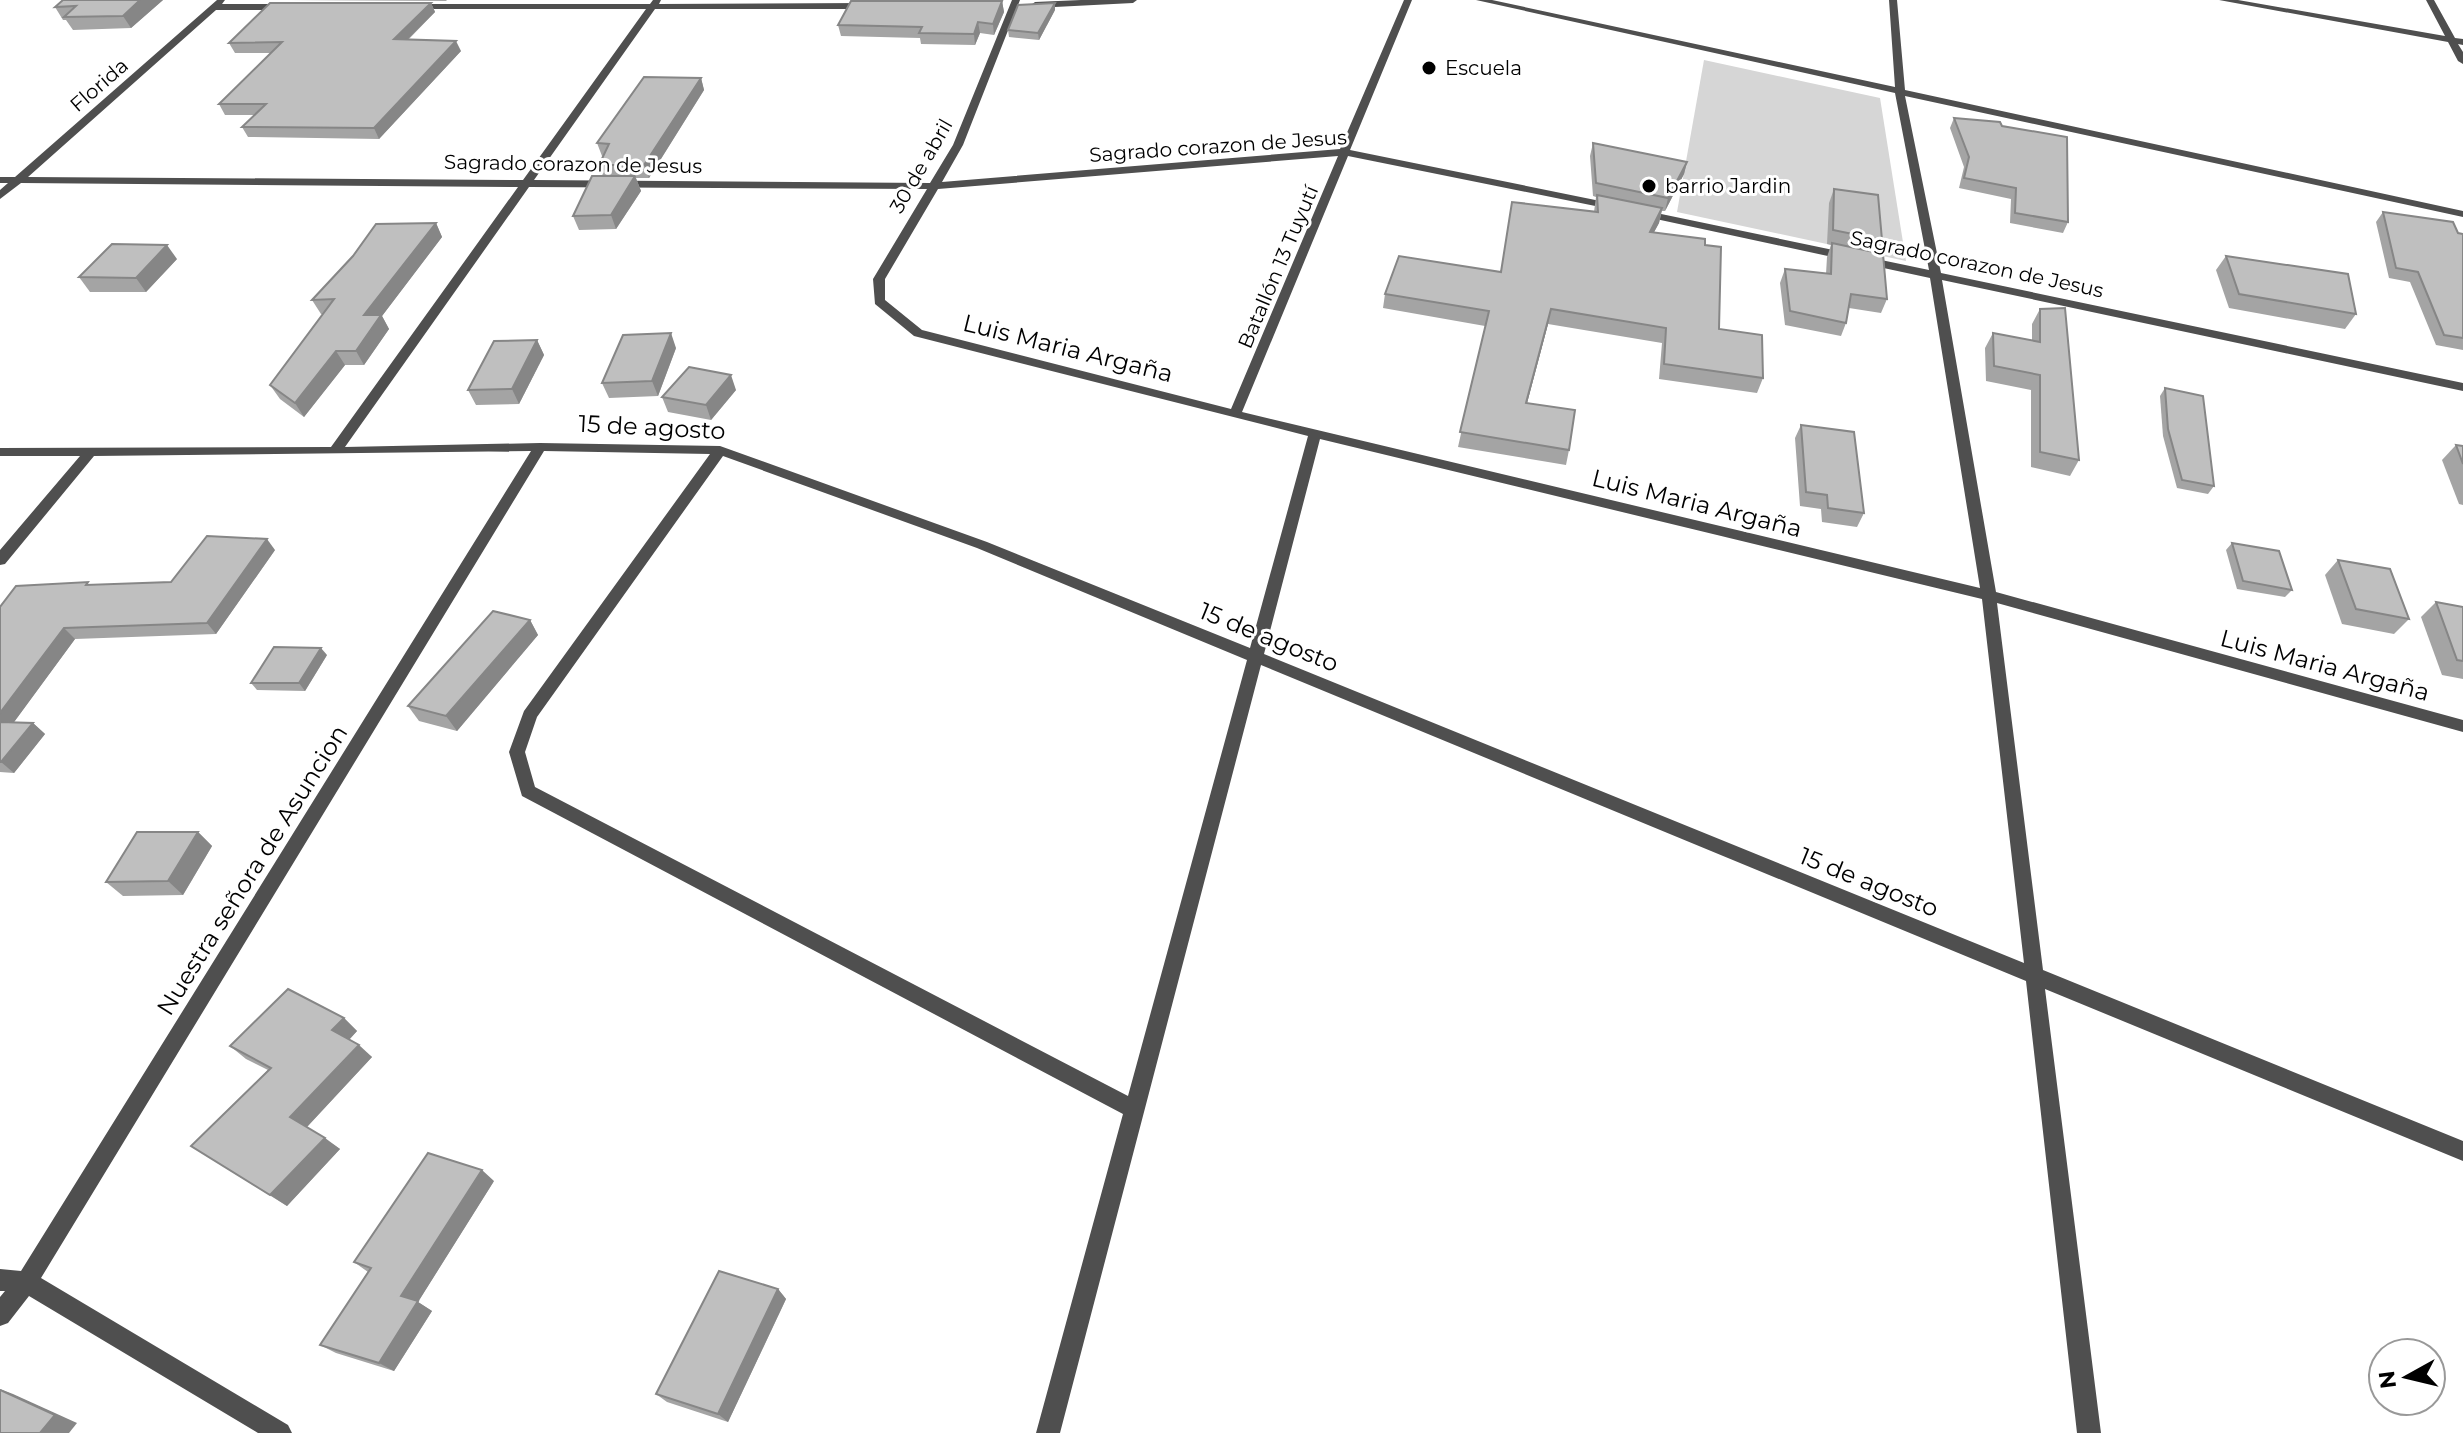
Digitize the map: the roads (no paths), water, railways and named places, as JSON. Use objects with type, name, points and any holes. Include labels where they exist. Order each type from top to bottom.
[{"type":"street","points":[[999,6],[1133,0]]},
{"type":"street","name":"Batallón 13 Tuyutí","points":[[1235,414],[1408,0]]},
{"type":"street","points":[[1480,0],[2463,214]]},
{"type":"street","points":[[1893,0],[1900,93],[1935,273],[1989,595],[2089,1433]]},
{"type":"street","points":[[2223,0],[2458,42]]},
{"type":"street","points":[[2430,0],[2458,42],[2463,61]]},
{"type":"street","points":[[335,451],[655,3]]},
{"type":"street","points":[[402,7],[655,3],[873,6]]},
{"type":"street","name":"30 de abril","points":[[918,333],[879,301],[879,279],[931,186],[958,145],[1015,3]]},
{"type":"street","points":[[218,4],[292,7]]},
{"type":"street","name":"Florida","points":[[0,196],[218,4]]},
{"type":"street","name":"Sagrado corazon de Jesus","points":[[0,180],[931,186],[1345,152],[1935,273],[2463,387]]},
{"type":"street","name":"Luis Maria Argaña","points":[[918,333],[1315,434],[1989,595],[2463,726]]},
{"type":"street","points":[[1048,1433],[1315,434]]},
{"type":"street","name":"15 de agosto","points":[[0,452],[540,447],[720,450],[982,545],[2463,1151]]},
{"type":"street","name":"Nuestra señora de Asuncion","points":[[0,1315],[26,1282],[540,447]]},
{"type":"street","points":[[720,450],[530,715],[517,752],[528,791],[1135,1110]]},
{"type":"street","points":[[0,560],[91,451]]},
{"type":"street","points":[[0,1280],[26,1282],[280,1433]]},
{"type":"place","name":"Escuela","points":[[1429,68]]},
{"type":"place","name":"barrio Jardin","points":[[1649,186]]}]
